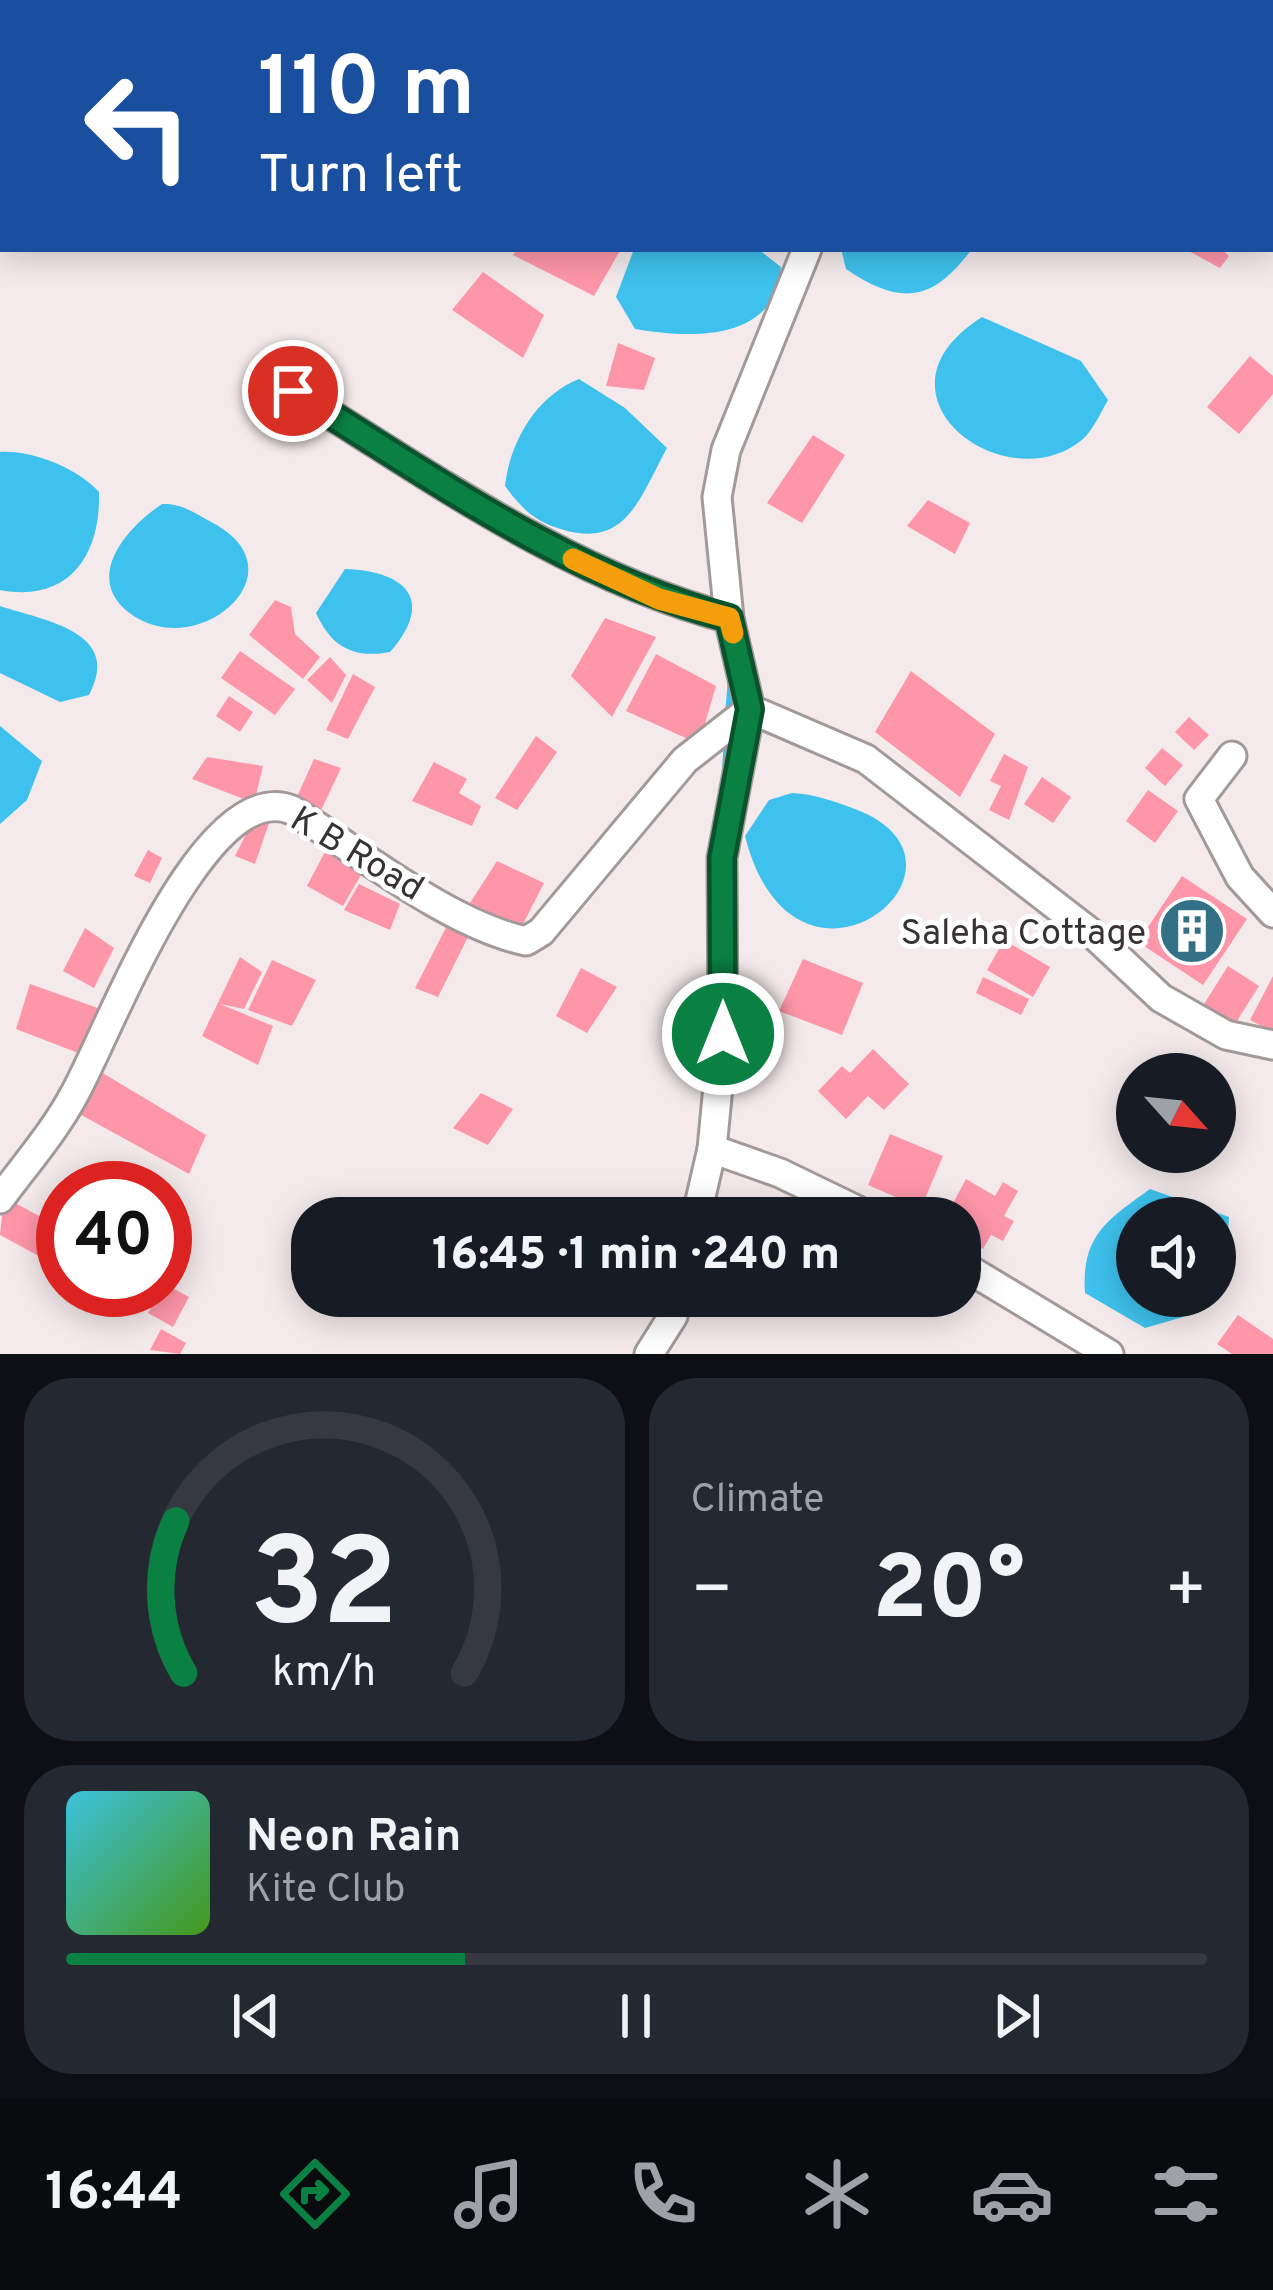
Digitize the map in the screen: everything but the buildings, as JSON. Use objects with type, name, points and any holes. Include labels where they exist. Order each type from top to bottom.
[{"type":"street","points":[[701,1197],[712,1149],[723,1034],[722,858],[750,709],[729,618],[717,497],[725,450],[806,252]]},
{"type":"street","points":[[293,391],[566,556],[659,599],[729,618]]},
{"type":"street","points":[[750,709],[866,759],[1095,937],[1161,998],[1226,1035],[1273,1045]]},
{"type":"street","name":"K B Road","points":[[0,1199],[73,1097],[178,886],[246,812],[277,804],[292,810],[451,908],[503,936],[526,941],[541,932],[685,760],[750,709]]},
{"type":"street","points":[[1232,756],[1199,799],[1240,878],[1273,913]]},
{"type":"street","points":[[712,1149],[830,1197]]},
{"type":"street","points":[[981,1277],[1109,1354]]},
{"type":"street","points":[[649,1354],[672,1317]]},
{"type":"water","points":[[633,252],[762,252],[781,267],[776,291],[764,309],[728,330],[682,334],[635,329],[616,297]]},
{"type":"water","points":[[842,252],[970,252],[944,279],[915,293],[884,289],[846,269]]},
{"type":"water","points":[[982,317],[1081,361],[1108,400],[1083,439],[1052,456],[1018,458],[985,450],[958,432],[940,407],[935,378],[948,347]]},
{"type":"water","points":[[579,379],[625,408],[667,448],[629,514],[603,532],[585,534],[537,519],[505,486],[513,453],[528,422],[550,397]]},
{"type":"water","points":[[0,452],[53,462],[99,492],[94,536],[76,570],[62,582],[24,592],[0,590]]},
{"type":"water","points":[[162,504],[182,507],[213,523],[238,542],[248,563],[246,584],[234,602],[215,617],[191,626],[165,627],[139,619],[121,606],[112,591],[109,575],[121,544]]},
{"type":"water","points":[[345,569],[385,576],[408,592],[411,618],[390,652],[365,654],[344,648],[316,613]]},
{"type":"water","points":[[0,606],[57,624],[88,643],[96,657],[97,674],[89,695],[60,702],[0,673]]},
{"type":"water","points":[[0,726],[42,761],[27,800],[0,824]]},
{"type":"water","points":[[792,793],[855,809],[894,834],[906,864],[897,893],[873,917],[840,928],[804,922],[770,893],[745,836],[769,800]]},
{"type":"water","points":[[1150,1189],[1173,1197],[1139,1197]]},
{"type":"water","points":[[1116,1214],[1116,1311],[1085,1293],[1087,1257]]},
{"type":"water","points":[[1126,1317],[1183,1317],[1145,1328]]},
{"type":"waterway","points":[[729,716],[732,677]]},
{"type":"waterway","points":[[726,770],[728,737]]},
{"type":"slow traffic","points":[[573,559],[659,599],[729,618],[733,633]]},
{"type":"place","name":"Saleha Cottage","points":[[1192,931]]},
{"type":"route","points":[[293,391],[566,556],[659,599],[729,618],[750,709],[722,858],[723,1034]]}]
